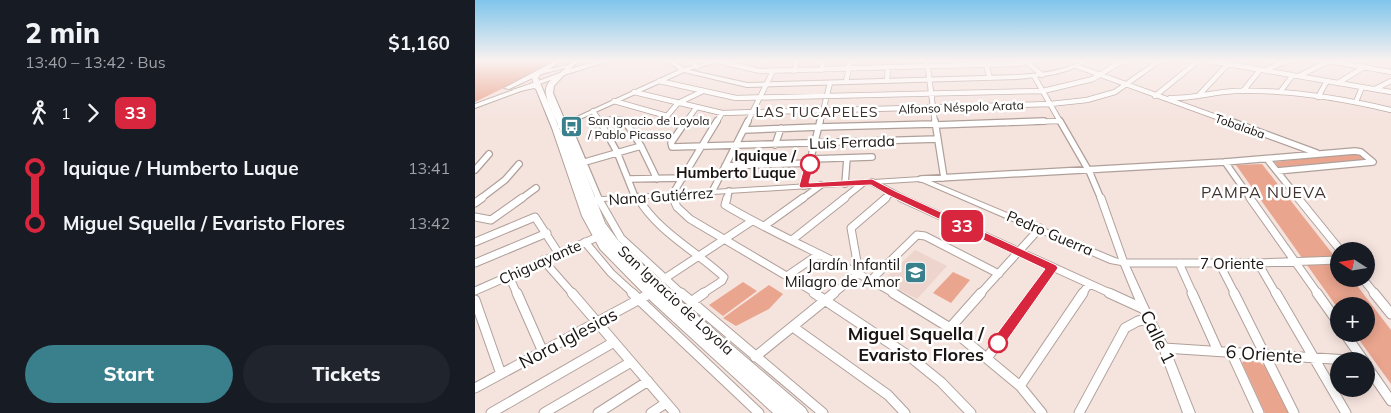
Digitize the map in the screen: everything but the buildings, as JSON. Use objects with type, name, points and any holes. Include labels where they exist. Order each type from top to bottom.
[{"type":"main road","points":[[475,104],[524,80]]},
{"type":"main road","points":[[536,80],[538,85]]},
{"type":"main road","points":[[475,104],[548,80]]},
{"type":"main road","name":"San Ignacio de Loyola","points":[[556,80],[551,85],[549,93],[602,235],[800,413]]},
{"type":"main road","name":"San Ignacio de Loyola","points":[[538,85],[562,125]]},
{"type":"main road","name":"San Ignacio de Loyola","points":[[659,287],[784,413]]},
{"type":"street","points":[[562,125],[658,80]]},
{"type":"street","points":[[660,80],[736,98],[759,98],[1043,91],[1085,80]]},
{"type":"street","points":[[727,80],[747,85],[918,80]]},
{"type":"street","points":[[712,192],[768,80]]},
{"type":"street","points":[[929,80],[934,124],[944,178]]},
{"type":"street","points":[[1037,80],[1089,170],[1105,207],[1125,263]]},
{"type":"street","name":"Tobalaba","points":[[1113,80],[1321,154]]},
{"type":"street","name":"Alfonso Néspolo Arata","points":[[634,92],[721,113],[1050,104],[1095,98],[1115,92],[1132,80]]},
{"type":"street","points":[[1157,97],[1176,80]]},
{"type":"street","points":[[1197,96],[1213,80]]},
{"type":"street","points":[[1243,91],[1253,80]]},
{"type":"street","points":[[1281,92],[1289,80]]},
{"type":"street","points":[[1323,80],[1391,92]]},
{"type":"street","points":[[1338,83],[1342,80]]},
{"type":"street","points":[[1318,97],[1327,81]]},
{"type":"street","points":[[1375,89],[1391,81]]},
{"type":"street","points":[[804,186],[830,83]]},
{"type":"street","points":[[1208,85],[1230,91]]},
{"type":"street","points":[[1356,102],[1362,87]]},
{"type":"street","points":[[614,101],[667,116],[678,103],[703,91]]},
{"type":"street","name":"Tobalaba","points":[[1157,97],[1185,98],[1230,91],[1281,92],[1356,102],[1391,110]]},
{"type":"street","name":"Luis Ferrada","points":[[696,108],[671,143],[672,147],[938,139]]},
{"type":"street","points":[[593,111],[600,120],[636,197],[646,213],[663,230],[724,278],[722,282],[691,302]]},
{"type":"street","points":[[721,113],[672,195],[677,207],[690,219],[826,300],[909,356],[941,382],[971,413]]},
{"type":"street","points":[[600,120],[623,120],[641,146],[657,179]]},
{"type":"street","points":[[744,130],[1059,121]]},
{"type":"street","name":"San Ignacio de Loyola","points":[[562,125],[585,162],[590,200],[659,287],[691,302],[823,413]]},
{"type":"street","points":[[775,145],[781,128]]},
{"type":"street","points":[[585,162],[641,146]]},
{"type":"street","points":[[921,179],[1225,162],[1358,151],[1373,162],[1277,171]]},
{"type":"street","points":[[475,170],[489,154]]},
{"type":"street","points":[[725,166],[872,157]]},
{"type":"street","points":[[845,184],[847,158]]},
{"type":"street","points":[[1267,159],[1334,242]]},
{"type":"street","points":[[1225,162],[1330,311]]},
{"type":"street","points":[[475,203],[505,180],[519,164]]},
{"type":"street","points":[[629,179],[683,178]]},
{"type":"street","name":"Nana Gutiérrez","points":[[590,200],[921,179]]},
{"type":"street","name":"Pedro Guerra","points":[[921,179],[1040,228],[1113,261],[1125,263]]},
{"type":"street","points":[[872,182],[891,193],[1018,253],[1144,309]]},
{"type":"street","points":[[792,240],[863,183]]},
{"type":"street","points":[[764,226],[821,185]]},
{"type":"street","points":[[475,217],[491,220],[536,188]]},
{"type":"street","points":[[729,191],[725,205],[752,221],[859,273],[950,328],[1020,386],[1042,413]]},
{"type":"street","points":[[859,273],[851,228],[891,193]]},
{"type":"street","points":[[475,242],[535,217],[559,254]]},
{"type":"street","name":"Nora Iglesias","points":[[475,388],[640,300],[698,256],[752,221]]},
{"type":"street","points":[[950,328],[1040,228]]},
{"type":"street","points":[[475,263],[547,233]]},
{"type":"street","name":"Chiguayante","points":[[475,291],[602,235]]},
{"type":"street","points":[[871,280],[917,235],[925,236],[999,274]]},
{"type":"street","name":"San Ignacio de Loyola","points":[[585,242],[611,273],[759,413]]},
{"type":"street","points":[[787,276],[819,254]]},
{"type":"street","points":[[543,260],[675,413]]},
{"type":"street","name":"7 Oriente","points":[[1125,263],[1258,263],[1330,260]]},
{"type":"street","name":"Calle 1","points":[[1125,263],[1144,309],[1164,348],[1189,413]]},
{"type":"street","points":[[1179,263],[1218,351]]},
{"type":"street","points":[[1219,263],[1294,413]]},
{"type":"street","points":[[1258,263],[1346,413]]},
{"type":"street","points":[[987,358],[1053,268]]},
{"type":"street","points":[[755,357],[859,273]]},
{"type":"street","points":[[509,276],[543,352]]},
{"type":"street","points":[[1020,386],[1089,284]]},
{"type":"street","points":[[1370,288],[1391,314]]},
{"type":"street","points":[[475,300],[501,374]]},
{"type":"street","points":[[1079,413],[1125,328],[1137,321],[1149,319]]},
{"type":"street","points":[[793,326],[888,395],[905,413]]},
{"type":"street","points":[[491,413],[614,342]]},
{"type":"street","name":"6 Oriente","points":[[1164,348],[1330,359]]},
{"type":"street","points":[[1231,352],[1259,413]]},
{"type":"street","points":[[545,413],[631,362]]},
{"type":"street","points":[[1375,378],[1391,401]]},
{"type":"street","points":[[598,413],[648,381]]},
{"type":"street","points":[[651,413],[666,403]]},
{"type":"shaded area","points":[[475,80],[519,80],[475,102]]},
{"type":"shaded area","points":[[1358,154],[1365,160],[1279,168],[1275,162]]},
{"type":"shaded area","points":[[1262,164],[1330,251],[1330,288],[1359,288],[1366,297],[1330,297],[1236,165]]},
{"type":"shaded area","name":"Jardín Infantil Milagro de Amor","points":[[915,250],[947,266],[917,299],[883,281]]},
{"type":"shaded area","points":[[953,272],[970,280],[951,303],[933,293]]},
{"type":"shaded area","points":[[743,282],[757,291],[723,316],[709,305]]},
{"type":"shaded area","points":[[769,285],[783,294],[769,309],[736,326],[723,318]]},
{"type":"shaded area","points":[[1375,309],[1391,330],[1391,384],[1375,362],[1375,352],[1368,352],[1361,342],[1375,342]]},
{"type":"shaded area","points":[[1245,360],[1257,361],[1265,366],[1289,413],[1265,413],[1242,363]]},
{"type":"bus line","name":"33","points":[[810,164],[804,186],[872,182],[891,193],[1053,268],[998,343]]},
{"type":"place","name":"San Ignacio de Loyola / Pablo Picasso","points":[[572,127]]},
{"type":"place","name":"Iquique / Humberto Luque","points":[[810,164]]},
{"type":"place","name":"Jardín Infantil Milagro de Amor","points":[[916,273]]},
{"type":"place","name":"Miguel Squella / Evaristo Flores","points":[[998,343]]},
{"type":"district","name":"LAS TUCAPELES","points":[[817,112]]},
{"type":"district","name":"PAMPA NUEVA","points":[[1264,192]]}]
